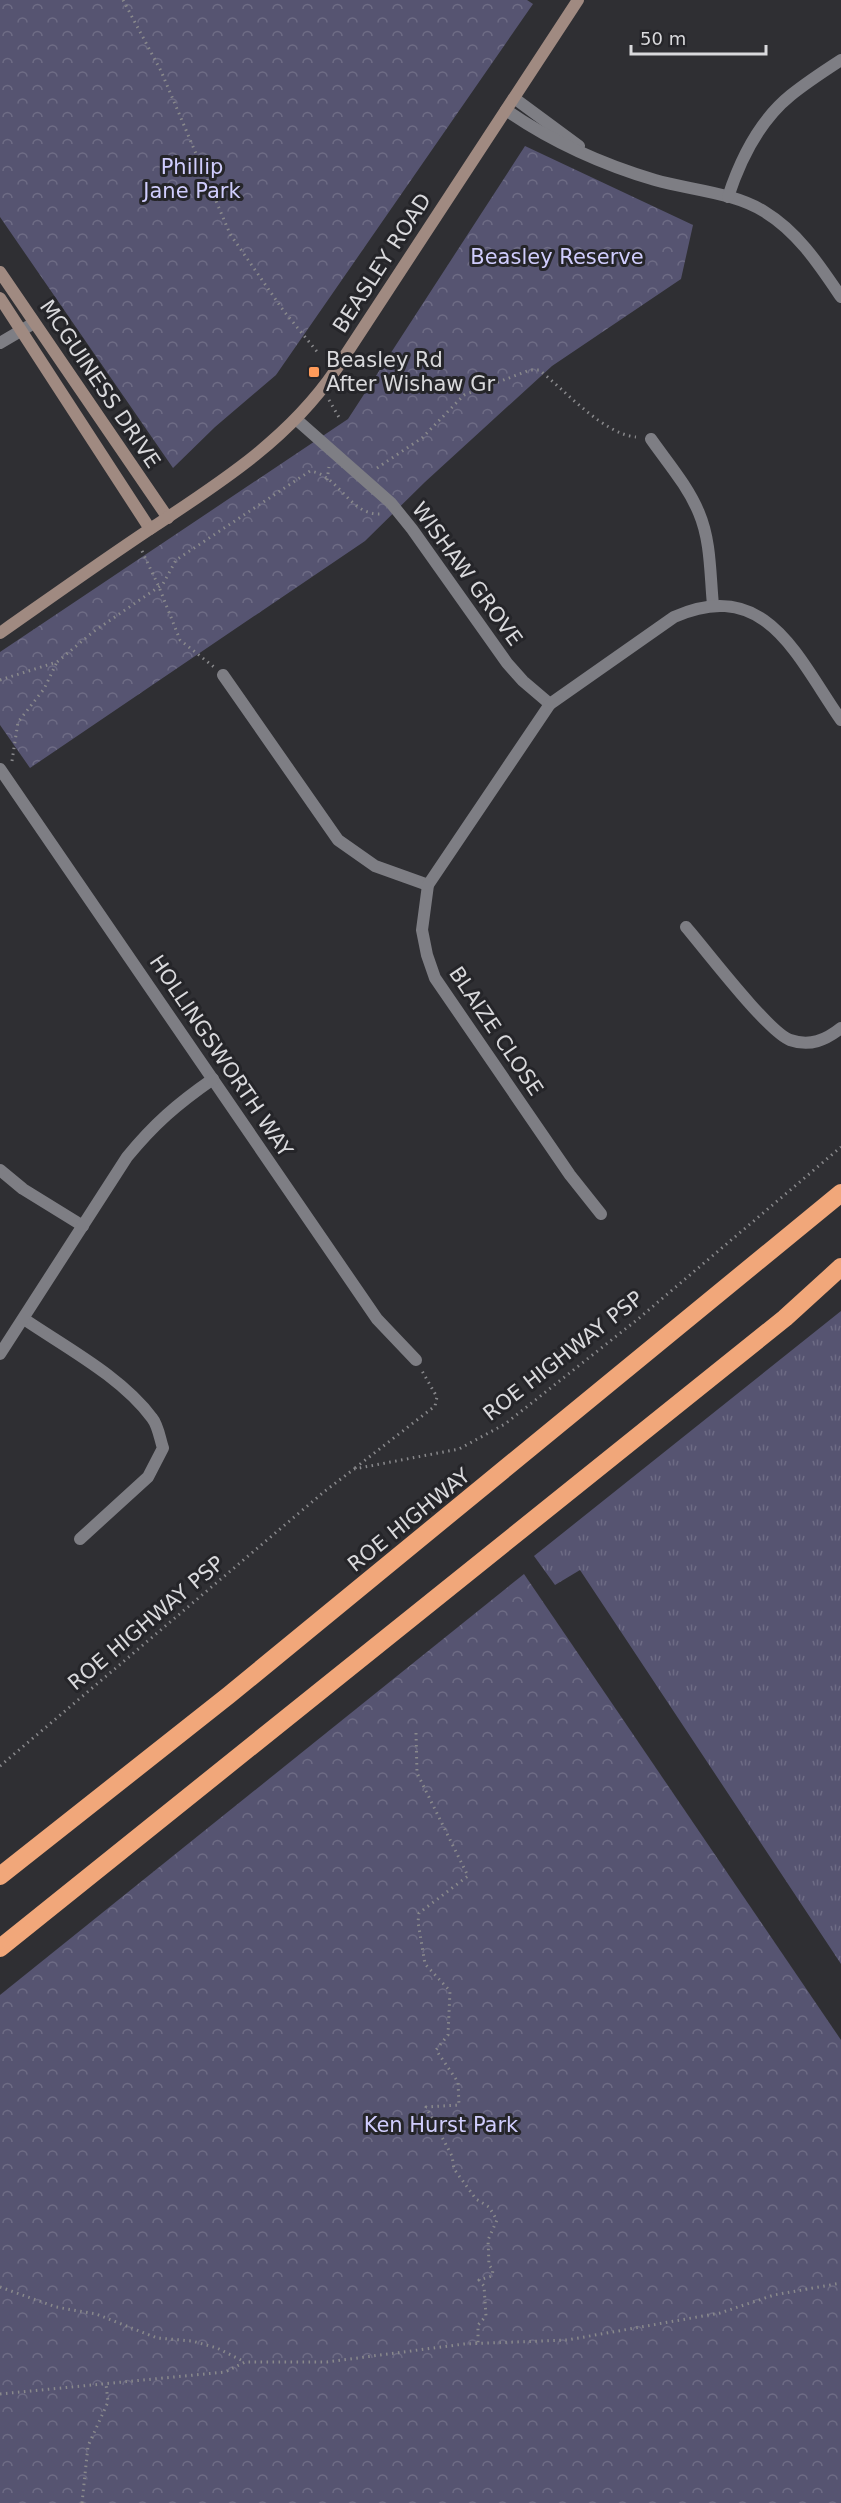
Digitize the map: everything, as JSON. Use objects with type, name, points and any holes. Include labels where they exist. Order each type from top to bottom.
[{"type":"highway","name":"ROE HIGHWAY","points":[[0,1876],[230,1695],[841,1193]]},
{"type":"highway","points":[[785,1318],[841,1267]]},
{"type":"highway","points":[[0,1948],[785,1318],[841,1276]]},
{"type":"main road","name":"BEASLEY ROAD","points":[[0,633],[227,478],[297,420],[320,394],[578,0]]},
{"type":"main road","name":"MCGUINESS DRIVE","points":[[0,272],[168,518]]},
{"type":"main road","name":"MCGUINESS DRIVE","points":[[0,298],[150,529]]},
{"type":"street","points":[[728,197],[749,149],[766,119],[790,95],[841,60]]},
{"type":"street","points":[[514,98],[594,158]]},
{"type":"street","points":[[506,110],[546,137],[594,158],[655,180],[728,197],[764,211],[790,231],[817,262],[841,297]]},
{"type":"street","points":[[0,343],[34,322]]},
{"type":"street","name":"WISHAW GROVE","points":[[297,420],[391,503],[507,663],[523,681],[550,704]]},
{"type":"street","points":[[651,439],[692,498],[700,514],[707,540],[713,605]]},
{"type":"street","points":[[550,704],[674,617],[693,609],[713,605],[736,606],[763,618],[784,637],[841,720]]},
{"type":"street","points":[[223,675],[338,840],[375,866],[428,885]]},
{"type":"street","name":"BLAIZE CLOSE","points":[[550,704],[428,885],[422,930],[435,978],[570,1176],[601,1214]]},
{"type":"street","name":"HOLLINGSWORTH WAY","points":[[1,771],[377,1319],[416,1360]]},
{"type":"street","points":[[686,927],[771,1026],[788,1040],[810,1044],[829,1037],[841,1028]]},
{"type":"street","points":[[0,1354],[127,1157],[151,1127],[180,1101],[213,1079]]},
{"type":"street","points":[[0,1170],[23,1189],[83,1226]]},
{"type":"street","points":[[24,1319],[120,1385],[153,1419],[163,1448],[148,1477],[80,1539]]},
{"type":"path","points":[[123,0],[161,71],[230,234],[283,310],[319,354]]},
{"type":"path","points":[[377,468],[422,438],[464,395],[530,370],[538,370],[601,422],[628,437],[651,439]]},
{"type":"path","points":[[320,394],[332,402],[340,419]]},
{"type":"path","points":[[327,480],[329,466]]},
{"type":"path","points":[[0,680],[57,662],[93,632],[159,587],[176,560],[310,471],[317,472],[354,505],[366,512],[379,515],[384,513],[391,503]]},
{"type":"path","points":[[131,542],[143,552],[180,640],[223,675]]},
{"type":"path","points":[[1,771],[13,760],[18,722],[44,689],[57,662]]},
{"type":"path","name":"ROE HIGHWAY PSP","points":[[0,1766],[316,1498],[354,1469],[459,1449],[506,1424],[638,1319],[841,1147]]},
{"type":"path","points":[[354,1469],[435,1406],[437,1396],[416,1360]]},
{"type":"path","points":[[416,1733],[417,1773],[468,1876],[419,1913],[418,1922],[425,1964],[450,1991],[448,2035],[435,2050],[458,2082],[459,2104],[426,2107],[452,2156],[454,2169],[476,2199],[489,2207],[497,2220],[488,2240],[492,2276],[479,2280],[484,2286],[486,2316],[478,2325],[478,2343]]},
{"type":"path","points":[[0,2394],[225,2372],[246,2362],[327,2362],[478,2343],[567,2340],[720,2313],[774,2295],[841,2283]]},
{"type":"path","points":[[0,2287],[56,2307],[96,2314],[157,2338],[192,2341],[217,2348],[246,2362]]},
{"type":"path","points":[[81,2503],[88,2446],[108,2402],[106,2384]]},
{"type":"green space","name":"Phillip Jane Park","points":[[0,0],[527,0],[533,4],[276,375],[215,427],[173,468],[0,217]]},
{"type":"green space","name":"Beasley Reserve","points":[[525,146],[693,225],[681,279],[552,366],[425,482],[365,541],[30,768],[0,725],[0,652],[348,419]]},
{"type":"green space","points":[[841,1311],[841,1964],[580,1570],[555,1585],[534,1556]]},
{"type":"green space","name":"Ken Hurst Park","points":[[524,1574],[841,2040],[841,2503],[0,2503],[0,1995]]},
{"type":"place","name":"Beasley Rd After Wishaw Gr","points":[[314,372]]}]
